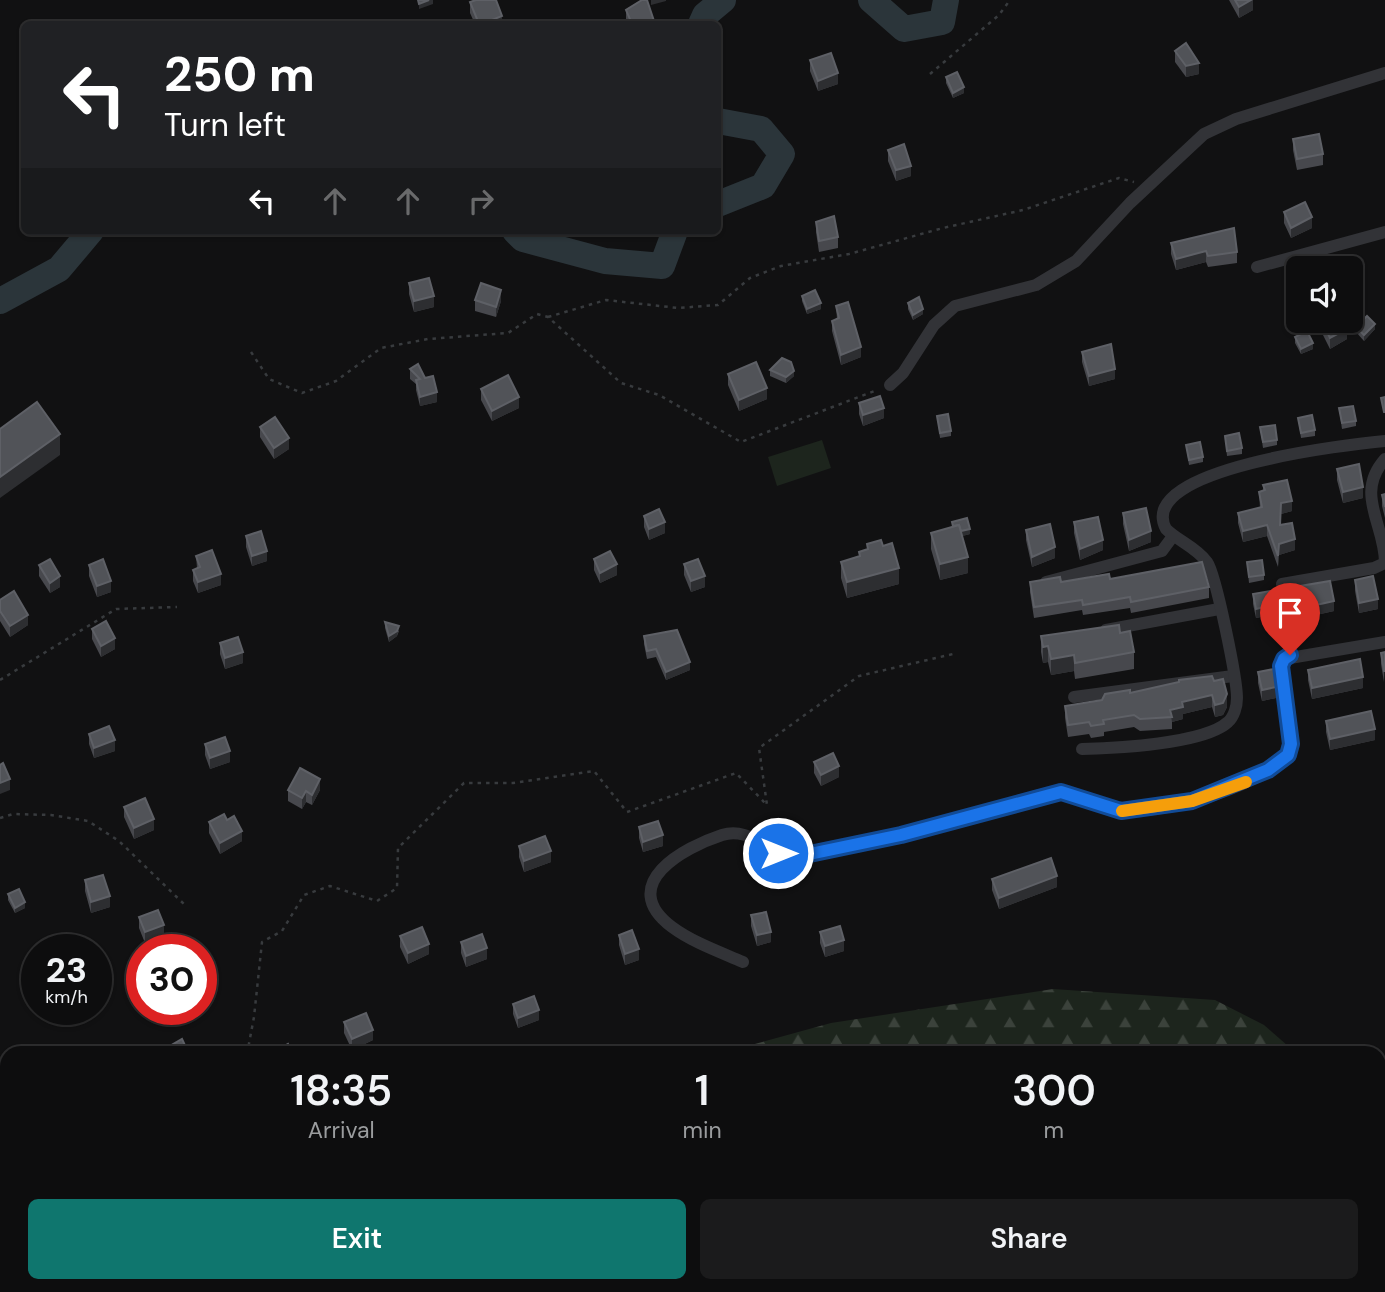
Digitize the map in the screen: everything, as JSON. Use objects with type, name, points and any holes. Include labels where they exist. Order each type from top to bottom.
[{"type":"street","points":[[890,385],[902,373],[934,325],[955,306],[1036,285],[1076,261],[1147,186],[1204,134],[1236,119],[1385,73]]},
{"type":"street","points":[[1257,268],[1385,232]]},
{"type":"street","points":[[1082,749],[1147,745],[1209,732],[1223,726],[1236,709],[1233,676],[1206,561],[1190,545],[1173,536],[1163,524],[1166,505],[1193,483],[1265,459],[1385,440]]},
{"type":"street","points":[[1282,584],[1374,568],[1385,563],[1370,493],[1374,472],[1385,459]]},
{"type":"street","points":[[1046,582],[1162,551],[1173,536]]},
{"type":"street","points":[[1086,634],[1219,609]]},
{"type":"street","points":[[743,962],[672,927],[655,906],[652,884],[663,865],[687,850],[722,835],[741,833],[778,853],[800,856],[901,835],[1061,792],[1121,811],[1164,806],[1205,797],[1251,779],[1288,755],[1291,744],[1281,666],[1284,659],[1385,642]]},
{"type":"street","points":[[1074,697],[1233,676]]},
{"type":"path","points":[[930,74],[999,15],[1010,0]]},
{"type":"path","points":[[548,317],[606,300],[678,308],[718,305],[750,278],[781,267],[849,254],[943,228],[1011,214],[1119,178],[1147,186]]},
{"type":"path","points":[[251,352],[269,379],[302,393],[336,381],[381,348],[428,339],[508,334],[537,314],[548,317],[621,383],[659,395],[741,442],[890,385]]},
{"type":"path","points":[[0,680],[116,609],[177,607]]},
{"type":"path","points":[[249,1046],[262,942],[282,931],[304,895],[330,886],[377,901],[397,888],[398,848],[464,783],[513,783],[594,771],[627,812],[736,773],[767,805],[759,748],[859,676],[953,654]]},
{"type":"path","points":[[0,818],[13,814],[51,815],[88,821],[119,841],[187,906]]},
{"type":"green space","points":[[822,440],[831,468],[777,486],[768,457]]},
{"type":"green space","points":[[1053,989],[1215,1000],[1264,1025],[1288,1046],[747,1046],[831,1023]]},
{"type":"building","points":[[496,0],[502,16],[490,21],[478,21],[470,2]]},
{"type":"building","points":[[642,0],[647,0],[654,21],[631,21],[626,10]]},
{"type":"building","points":[[1235,0],[1251,0],[1239,7]]},
{"type":"building","points":[[1186,43],[1199,63],[1186,66],[1175,51]]},
{"type":"building","points":[[831,53],[838,73],[818,81],[810,60]]},
{"type":"building","points":[[957,72],[964,87],[953,93],[946,77]]},
{"type":"building","points":[[1319,134],[1323,154],[1297,159],[1293,139]]},
{"type":"building","points":[[904,144],[911,166],[896,170],[888,150]]},
{"type":"building","points":[[1305,202],[1312,217],[1291,228],[1284,212]]},
{"type":"building","points":[[834,216],[838,237],[819,241],[816,222]]},
{"type":"building","points":[[1234,228],[1237,252],[1208,256],[1206,251],[1176,259],[1171,243]]},
{"type":"building","points":[[429,278],[434,296],[414,301],[409,283]]},
{"type":"building","points":[[481,283],[501,290],[496,307],[475,300]]},
{"type":"building","points":[[815,290],[821,303],[807,309],[802,296]]},
{"type":"building","points":[[919,297],[923,309],[913,315],[908,303]]},
{"type":"building","points":[[848,302],[861,347],[841,355],[832,321],[839,318],[836,306]]},
{"type":"building","points":[[1367,316],[1375,324],[1364,335],[1362,333],[1363,320]]},
{"type":"building","points":[[1308,333],[1313,343],[1301,349],[1295,337]]},
{"type":"building","points":[[1111,344],[1115,369],[1089,376],[1082,352]]},
{"type":"building","points":[[782,358],[791,362],[794,371],[786,377],[770,370]]},
{"type":"building","points":[[756,362],[767,388],[739,400],[728,374]]},
{"type":"building","points":[[418,364],[425,378],[433,376],[437,392],[420,397],[416,380],[420,379],[410,369]]},
{"type":"building","points":[[508,375],[519,397],[492,411],[481,389]]},
{"type":"building","points":[[880,396],[884,408],[863,415],[859,403]]},
{"type":"building","points":[[1385,397],[1385,412],[1384,412],[1381,398]]},
{"type":"building","points":[[37,402],[60,434],[0,477],[0,429]]},
{"type":"building","points":[[1353,406],[1356,421],[1342,423],[1339,408]]},
{"type":"building","points":[[948,414],[951,431],[940,433],[937,416]]},
{"type":"building","points":[[1312,415],[1315,430],[1301,433],[1298,418]]},
{"type":"building","points":[[275,417],[289,438],[274,448],[260,427]]},
{"type":"building","points":[[1275,425],[1277,440],[1263,442],[1260,427]]},
{"type":"building","points":[[1239,433],[1242,448],[1227,451],[1225,436]]},
{"type":"building","points":[[1200,442],[1203,457],[1189,460],[1186,445]]},
{"type":"building","points":[[1359,464],[1363,487],[1343,492],[1337,469]]},
{"type":"building","points":[[1287,480],[1292,501],[1281,503],[1280,525],[1292,523],[1295,539],[1279,544],[1278,556],[1267,525],[1243,531],[1238,513],[1262,507],[1259,492],[1265,490],[1263,485]]},
{"type":"building","points":[[1146,508],[1151,531],[1129,540],[1123,513]]},
{"type":"building","points":[[659,509],[665,522],[649,529],[644,516]]},
{"type":"building","points":[[1098,517],[1103,540],[1080,549],[1074,522]]},
{"type":"building","points":[[967,518],[970,529],[961,531],[959,525],[953,526],[952,522]]},
{"type":"building","points":[[1050,524],[1055,547],[1032,557],[1026,530]]},
{"type":"building","points":[[959,525],[968,557],[940,564],[931,533]]},
{"type":"building","points":[[261,531],[267,551],[252,556],[246,536]]},
{"type":"building","points":[[881,540],[883,546],[892,543],[899,568],[847,582],[841,562],[860,556],[859,552],[868,549],[867,544]]},
{"type":"building","points":[[212,550],[221,574],[198,582],[193,570],[200,567],[196,556]]},
{"type":"building","points":[[610,551],[617,564],[600,573],[594,559]]},
{"type":"building","points":[[50,559],[60,576],[50,583],[39,565]]},
{"type":"building","points":[[103,559],[111,581],[97,586],[89,565]]},
{"type":"building","points":[[698,559],[705,576],[691,581],[684,564]]},
{"type":"building","points":[[1262,560],[1264,575],[1249,577],[1247,562]]},
{"type":"building","points":[[1202,562],[1209,587],[1131,602],[1130,597],[1083,605],[1082,600],[1034,607],[1030,582],[1060,577],[1061,582],[1109,574],[1110,579]]},
{"type":"building","points":[[1373,576],[1378,599],[1359,603],[1355,580]]},
{"type":"building","points":[[1330,581],[1334,601],[1316,605],[1315,601],[1281,608],[1280,603],[1256,609],[1253,594]]},
{"type":"building","points":[[14,591],[28,615],[10,626],[0,611],[0,600]]},
{"type":"building","points":[[106,621],[115,638],[101,646],[92,629]]},
{"type":"building","points":[[385,622],[399,626],[397,631],[389,636]]},
{"type":"building","points":[[1119,625],[1120,633],[1130,631],[1134,652],[1075,663],[1074,655],[1051,659],[1048,646],[1043,647],[1041,636]]},
{"type":"building","points":[[677,630],[690,662],[666,672],[656,649],[647,651],[644,636]]},
{"type":"building","points":[[238,637],[243,652],[225,658],[220,643]]},
{"type":"building","points":[[1385,652],[1385,671],[1384,671],[1381,653]]},
{"type":"building","points":[[1360,659],[1363,677],[1312,688],[1308,670]]},
{"type":"building","points":[[1274,669],[1276,687],[1262,690],[1258,672]]},
{"type":"building","points":[[1212,676],[1214,681],[1223,679],[1227,694],[1223,703],[1215,705],[1212,695],[1182,702],[1183,707],[1170,710],[1172,717],[1140,719],[1134,715],[1103,720],[1104,724],[1091,726],[1089,722],[1068,725],[1065,706],[1102,700],[1105,694],[1130,690],[1130,693],[1179,680]]},
{"type":"building","points":[[1371,711],[1375,729],[1330,739],[1326,721]]},
{"type":"building","points":[[109,726],[115,740],[94,748],[89,734]]},
{"type":"building","points":[[225,737],[230,751],[210,758],[205,744]]},
{"type":"building","points":[[833,753],[839,766],[821,775],[814,762]]},
{"type":"building","points":[[3,763],[10,779],[0,783],[0,765]]},
{"type":"building","points":[[300,768],[320,779],[312,795],[306,791],[302,798],[288,790]]},
{"type":"building","points":[[145,798],[154,819],[134,828],[124,807]]},
{"type":"building","points":[[224,814],[227,820],[234,816],[242,831],[220,843],[209,822]]},
{"type":"building","points":[[658,821],[663,835],[643,842],[639,827]]},
{"type":"building","points":[[545,836],[551,851],[524,861],[519,846]]},
{"type":"building","points":[[1051,858],[1057,876],[999,898],[992,879]]},
{"type":"building","points":[[103,875],[110,896],[91,902],[85,880]]},
{"type":"building","points":[[19,889],[25,902],[15,908],[8,894]]},
{"type":"building","points":[[158,910],[164,925],[145,932],[139,917]]},
{"type":"building","points":[[766,912],[771,932],[757,935],[751,915]]},
{"type":"building","points":[[840,926],[844,940],[825,946],[820,932]]},
{"type":"building","points":[[422,927],[429,944],[408,953],[400,936]]},
{"type":"building","points":[[632,930],[639,949],[625,954],[619,935]]},
{"type":"building","points":[[482,934],[487,948],[466,956],[461,942]]},
{"type":"building","points":[[534,996],[539,1010],[518,1018],[513,1004]]},
{"type":"building","points":[[366,1013],[373,1030],[352,1039],[344,1022]]},
{"type":"building","points":[[182,1039],[185,1046],[170,1046]]},
{"type":"waterway","points":[[702,21],[705,15],[723,0]]},
{"type":"waterway","points":[[871,0],[904,29],[942,22],[946,0]]},
{"type":"waterway","points":[[721,122],[761,129],[782,154],[763,186],[721,203]]},
{"type":"waterway","points":[[0,301],[59,269],[88,235]]},
{"type":"waterway","points":[[519,235],[523,239],[605,261],[662,266],[674,235]]},
{"type":"slow traffic","points":[[1122,811],[1192,801],[1246,782]]},
{"type":"route","points":[[778,853],[800,856],[901,835],[1061,792],[1121,811],[1192,801],[1224,790],[1268,770],[1288,755],[1291,744],[1281,666],[1284,659],[1290,655]]}]
